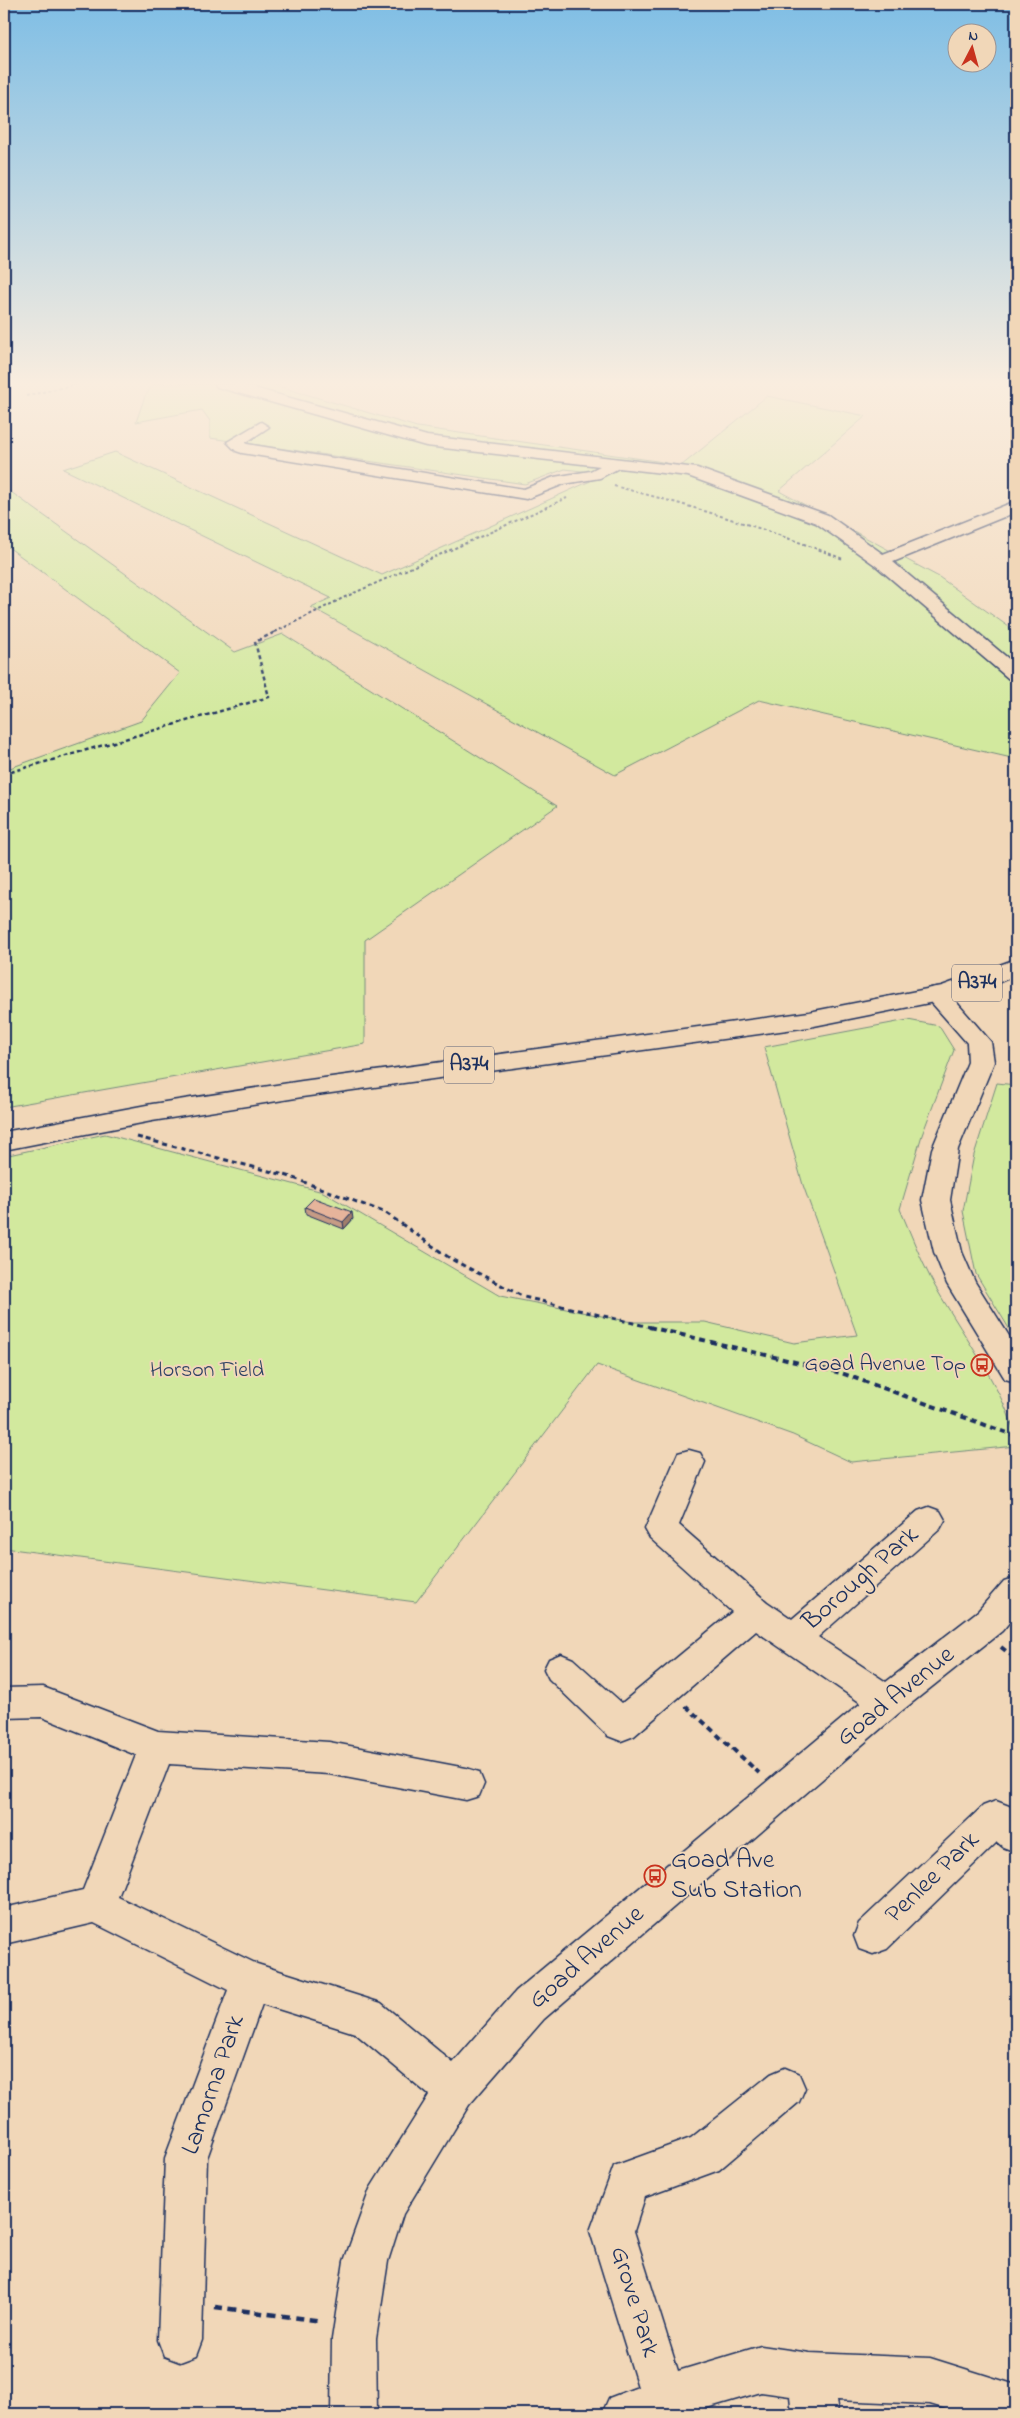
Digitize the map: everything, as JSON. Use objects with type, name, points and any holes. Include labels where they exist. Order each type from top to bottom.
[{"type":"street","points":[[761,497],[822,519],[881,561],[1016,675]]},
{"type":"street","points":[[881,561],[1016,506]]},
{"type":"street","name":"A374","points":[[4,1141],[207,1103],[466,1066],[716,1034],[831,1016],[974,985],[1016,966]]},
{"type":"street","points":[[936,994],[979,1042],[981,1062],[945,1149],[936,1200],[948,1252],[961,1284],[1016,1371]]},
{"type":"street","name":"Borough Park","points":[[689,1462],[661,1529],[755,1612],[887,1702]]},
{"type":"street","name":"Borough Park","points":[[793,1638],[929,1520]]},
{"type":"street","name":"Goad Avenue","points":[[354,2414],[356,2325],[366,2261],[385,2204],[455,2091],[530,2006],[887,1702],[990,1620],[1016,1591]]},
{"type":"street","points":[[561,1669],[621,1725],[755,1612]]},
{"type":"street","points":[[4,1702],[43,1702],[157,1747],[329,1758],[466,1784]]},
{"type":"street","points":[[96,1905],[157,1747]]},
{"type":"street","name":"Penlee Park","points":[[873,1936],[996,1818],[1016,1835]]},
{"type":"street","points":[[4,1926],[96,1905],[251,1981],[367,2017],[455,2091]]},
{"type":"street","name":"Lamorna Park","points":[[181,2321],[186,2158],[251,1981]]},
{"type":"street","name":"Grove Park","points":[[785,2088],[704,2155],[629,2181],[612,2230],[628,2288],[645,2406],[761,2369],[813,2395],[930,2381],[1016,2408]]},
{"type":"path","points":[[4,774],[269,697],[255,642],[345,597],[571,497]]},
{"type":"path","points":[[656,497],[778,533],[850,562]]},
{"type":"path","points":[[123,1118],[138,1138],[288,1176],[386,1214],[451,1258],[524,1297],[841,1373],[1016,1436]]},
{"type":"path","points":[[666,1687],[780,1793]]},
{"type":"path","points":[[181,2321],[356,2325]]},
{"type":"green space","points":[[4,497],[18,497],[235,652],[283,634],[557,806],[365,940],[365,1044],[4,1107],[4,762],[10,768],[141,721],[180,673],[4,544]]},
{"type":"green space","points":[[121,497],[212,497],[382,575],[555,497],[790,497],[939,577],[1016,632],[1016,759],[759,700],[615,775],[311,607],[331,598]]},
{"type":"green space","name":"Horson Field","points":[[908,1020],[939,1026],[954,1050],[922,1135],[900,1209],[931,1279],[995,1386],[1006,1408],[1016,1446],[851,1462],[793,1435],[597,1365],[416,1602],[4,1548],[4,1156],[105,1134],[323,1192],[500,1296],[632,1322],[705,1322],[794,1343],[857,1335],[803,1185],[764,1047]]},
{"type":"green space","points":[[997,1083],[1016,1085],[1016,1340],[976,1274],[963,1211],[974,1155]]},
{"type":"building","points":[[314,1198],[352,1212],[343,1222],[305,1207]]},
{"type":"place","name":"Goad Avenue Top","points":[[982,1365]]},
{"type":"place","name":"Goad Ave Sub Station","points":[[655,1876]]}]
